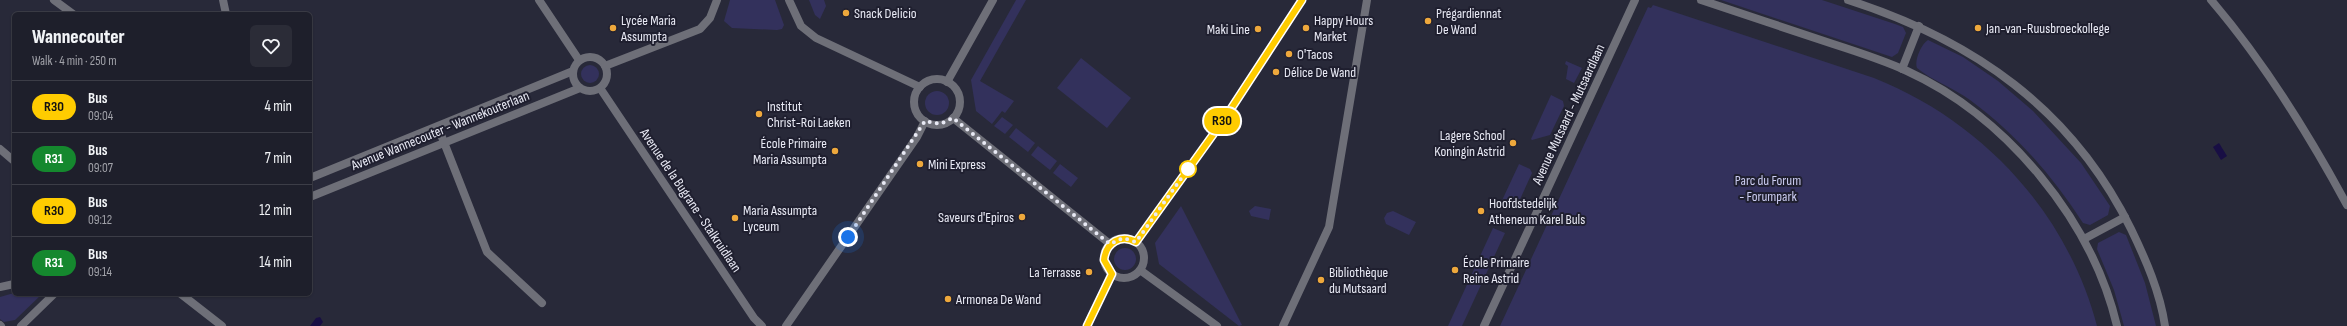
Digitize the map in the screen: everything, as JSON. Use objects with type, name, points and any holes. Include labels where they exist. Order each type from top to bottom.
[{"type":"street","points":[[54,0],[70,12]]},
{"type":"street","points":[[223,0],[226,12]]},
{"type":"street","points":[[539,0],[579,60]]},
{"type":"street","points":[[605,66],[700,29],[710,18],[717,0]]},
{"type":"street","points":[[789,0],[801,26],[816,38],[920,87]]},
{"type":"street","points":[[947,82],[993,0]]},
{"type":"street","points":[[1136,242],[1225,118],[1302,0]]},
{"type":"street","points":[[1283,326],[1329,227],[1367,0]]},
{"type":"street","name":"Avenue Mutsaard - Mutsaardlaan","points":[[1484,326],[1635,0]]},
{"type":"street","points":[[1701,0],[1902,69],[1943,92],[1996,130],[2028,162],[2051,189],[2084,239],[2106,290],[2117,326]]},
{"type":"street","points":[[1848,0],[1919,26],[1978,58],[2042,106],[2089,160],[2125,217],[2153,280],[2165,326]]},
{"type":"street","points":[[2211,0],[2254,53],[2296,116],[2347,205]]},
{"type":"street","points":[[1902,69],[1919,26]]},
{"type":"street","points":[[594,57],[605,66],[606,80],[600,88],[588,91],[580,88],[573,78],[573,71],[579,60],[594,57]]},
{"type":"street","name":"Avenue Wannecouter - Wannekouterlaan","points":[[312,177],[573,71]]},
{"type":"street","points":[[932,80],[947,82],[954,88],[959,96],[959,105],[953,118],[940,124],[925,121],[917,114],[914,103],[920,87],[932,80]]},
{"type":"street","name":"Avenue Wannecouter - Wannekouterlaan","points":[[312,196],[580,88]]},
{"type":"street","name":"Avenue de la Bugrane - Stalkruidlaan","points":[[600,88],[754,318],[762,326]]},
{"type":"street","points":[[953,118],[1110,244]]},
{"type":"street","points":[[786,326],[917,137],[925,121]]},
{"type":"street","points":[[438,127],[487,252],[542,303]]},
{"type":"street","points":[[0,149],[12,158]]},
{"type":"street","points":[[2084,239],[2125,217]]},
{"type":"street","points":[[1123,238],[1136,242],[1141,247],[1144,258],[1140,270],[1127,278],[1112,274],[1104,260],[1110,244],[1123,238]]},
{"type":"street","points":[[1140,270],[1217,326]]},
{"type":"street","points":[[1087,326],[1112,274]]},
{"type":"street","points":[[0,287],[12,284]]},
{"type":"street","points":[[20,326],[52,296]]},
{"type":"street","points":[[184,296],[222,326]]},
{"type":"green space","points":[[730,0],[775,0],[784,25],[782,29],[732,28],[724,21]]},
{"type":"green space","points":[[809,0],[824,0],[826,6],[820,19],[815,15]]},
{"type":"green space","points":[[1016,0],[1026,0],[980,81],[1014,101],[1005,113],[1002,111],[992,124],[976,111],[971,80]]},
{"type":"green space","points":[[1721,0],[1822,0],[1903,27],[1906,33],[1898,53],[1892,57]]},
{"type":"green space","name":"Parc du Forum - Forumpark","points":[[1653,5],[1874,78],[1913,96],[1950,119],[1984,145],[2015,175],[2042,209],[2065,245],[2083,284],[2097,326],[1500,326],[1648,7],[1651,8]]},
{"type":"green space","points":[[1928,40],[1963,57],[1998,81],[2033,111],[2081,163],[2110,206],[2108,215],[2090,225],[2083,223],[2059,188],[2018,141],[1970,100],[1917,68],[1916,61],[1919,53],[1925,42]]},
{"type":"green space","points":[[1081,58],[1131,98],[1107,128],[1057,88]]},
{"type":"green space","points":[[1566,61],[1582,68],[1574,83],[1566,79],[1568,66],[1565,64]]},
{"type":"green space","points":[[590,65],[596,68],[599,74],[596,80],[590,83],[584,80],[581,74],[584,68]]},
{"type":"green space","points":[[937,91],[945,95],[949,103],[945,111],[937,115],[929,111],[925,103],[929,95]]},
{"type":"green space","points":[[1551,95],[1563,101],[1564,106],[1550,135],[1532,140],[1531,139]]},
{"type":"green space","points":[[1002,117],[1013,125],[1005,134],[994,126]]},
{"type":"green space","points":[[1016,128],[1035,143],[1028,152],[1009,137]]},
{"type":"green space","points":[[1038,146],[1057,161],[1050,170],[1031,155]]},
{"type":"green space","points":[[1060,164],[1078,178],[1071,187],[1053,173]]},
{"type":"green space","points":[[1519,164],[1530,169],[1532,173],[1517,206],[1513,209],[1498,209]]},
{"type":"green space","points":[[1181,206],[1242,325],[1239,326],[1159,264],[1155,243]]},
{"type":"green space","points":[[1255,206],[1271,209],[1269,220],[1251,216],[1249,211]]},
{"type":"green space","points":[[1393,211],[1416,222],[1409,235],[1386,224],[1384,218],[1387,213]]},
{"type":"green space","points":[[1493,228],[1505,233],[1462,326],[1448,326]]},
{"type":"green space","points":[[2119,232],[2126,235],[2145,283],[2156,326],[2124,326],[2114,290],[2097,249],[2098,243]]},
{"type":"green space","points":[[1125,248],[1133,251],[1136,259],[1133,267],[1125,270],[1117,267],[1114,259],[1117,251]]},
{"type":"green space","points":[[12,294],[12,296],[40,296],[15,320],[4,322],[0,319],[0,297]]},
{"type":"shaded area","points":[[2219,143],[2227,156],[2221,160],[2213,147]]},
{"type":"shaded area","points":[[320,317],[323,322],[320,326],[310,326],[316,318]]},
{"type":"bus line","name":"R30","points":[[1087,326],[1112,274],[1108,270],[1104,260],[1110,244],[1123,238],[1136,242],[1225,118],[1302,0]]},
{"type":"place","name":"Snack Delicio","points":[[846,13]]},
{"type":"place","name":"Prégardiennat De Wand","points":[[1428,21]]},
{"type":"place","name":"Lycée Maria Assumpta","points":[[613,28]]},
{"type":"place","name":"Happy Hours Market","points":[[1306,28]]},
{"type":"place","name":"Jan-van-Ruusbroeckollege","points":[[1978,28]]},
{"type":"place","name":"Maki Line","points":[[1258,29]]},
{"type":"place","name":"O'Tacos","points":[[1289,54]]},
{"type":"place","name":"Délice De Wand","points":[[1276,72]]},
{"type":"place","name":"Institut Christ-Roi Laeken","points":[[759,114]]},
{"type":"place","name":"Lagere School Koningin Astrid","points":[[1513,143]]},
{"type":"place","name":"École Primaire Maria Assumpta","points":[[835,151]]},
{"type":"place","name":"Mini Express","points":[[920,164]]},
{"type":"place","name":"Hoofdstedelijk Atheneum Karel Buls","points":[[1481,211]]},
{"type":"place","name":"Saveurs d'Epiros","points":[[1022,217]]},
{"type":"place","name":"Maria Assumpta Lyceum","points":[[735,218]]},
{"type":"place","name":"École Primaire Reine Astrid","points":[[1455,270]]},
{"type":"place","name":"La Terrasse","points":[[1089,272]]},
{"type":"place","name":"Bibliothèque du Mutsaard","points":[[1321,280]]},
{"type":"place","name":"Armonea De Wand","points":[[948,299]]},
{"type":"route","points":[[848,237],[917,137],[925,121],[935,125],[944,123],[953,118],[1110,244],[1123,238],[1136,242],[1190,166],[1188,169]]}]
